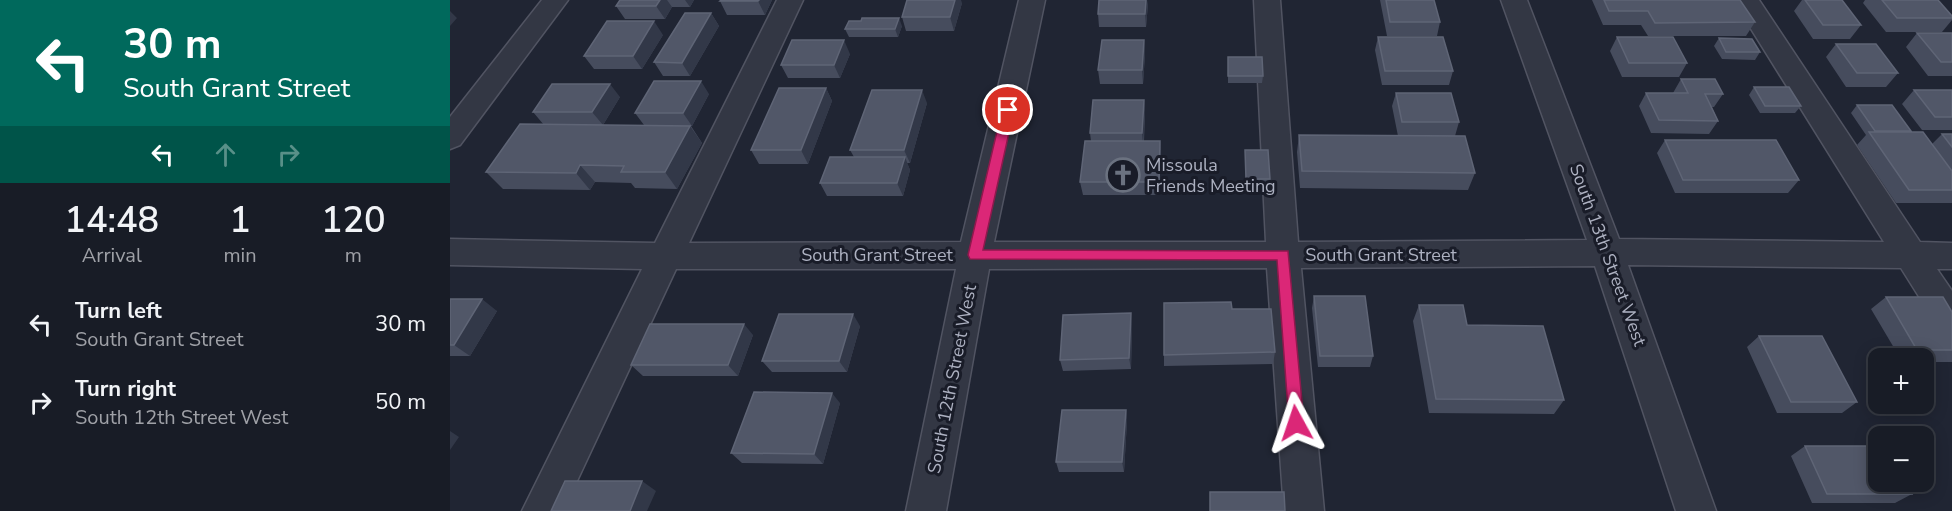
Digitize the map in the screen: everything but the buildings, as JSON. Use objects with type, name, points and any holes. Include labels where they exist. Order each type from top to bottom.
[{"type":"street","points":[[450,138],[555,0]]},
{"type":"street","points":[[542,511],[790,0]]},
{"type":"street","name":"South 12th Street West","points":[[926,511],[975,255],[1032,0]]},
{"type":"street","points":[[1267,0],[1283,255],[1304,511]]},
{"type":"street","name":"South 13th Street West","points":[[1514,0],[1591,205],[1605,252],[1696,511]]},
{"type":"street","points":[[1746,0],[1952,320]]},
{"type":"street","name":"South Grant Street","points":[[450,252],[665,256],[1525,255],[1605,252],[1952,256]]},
{"type":"place","name":"Missoula Friends Meeting","points":[[1123,175]]},
{"type":"route","points":[[1008,110],[975,255],[1038,257],[1283,255],[1296,423]]}]
